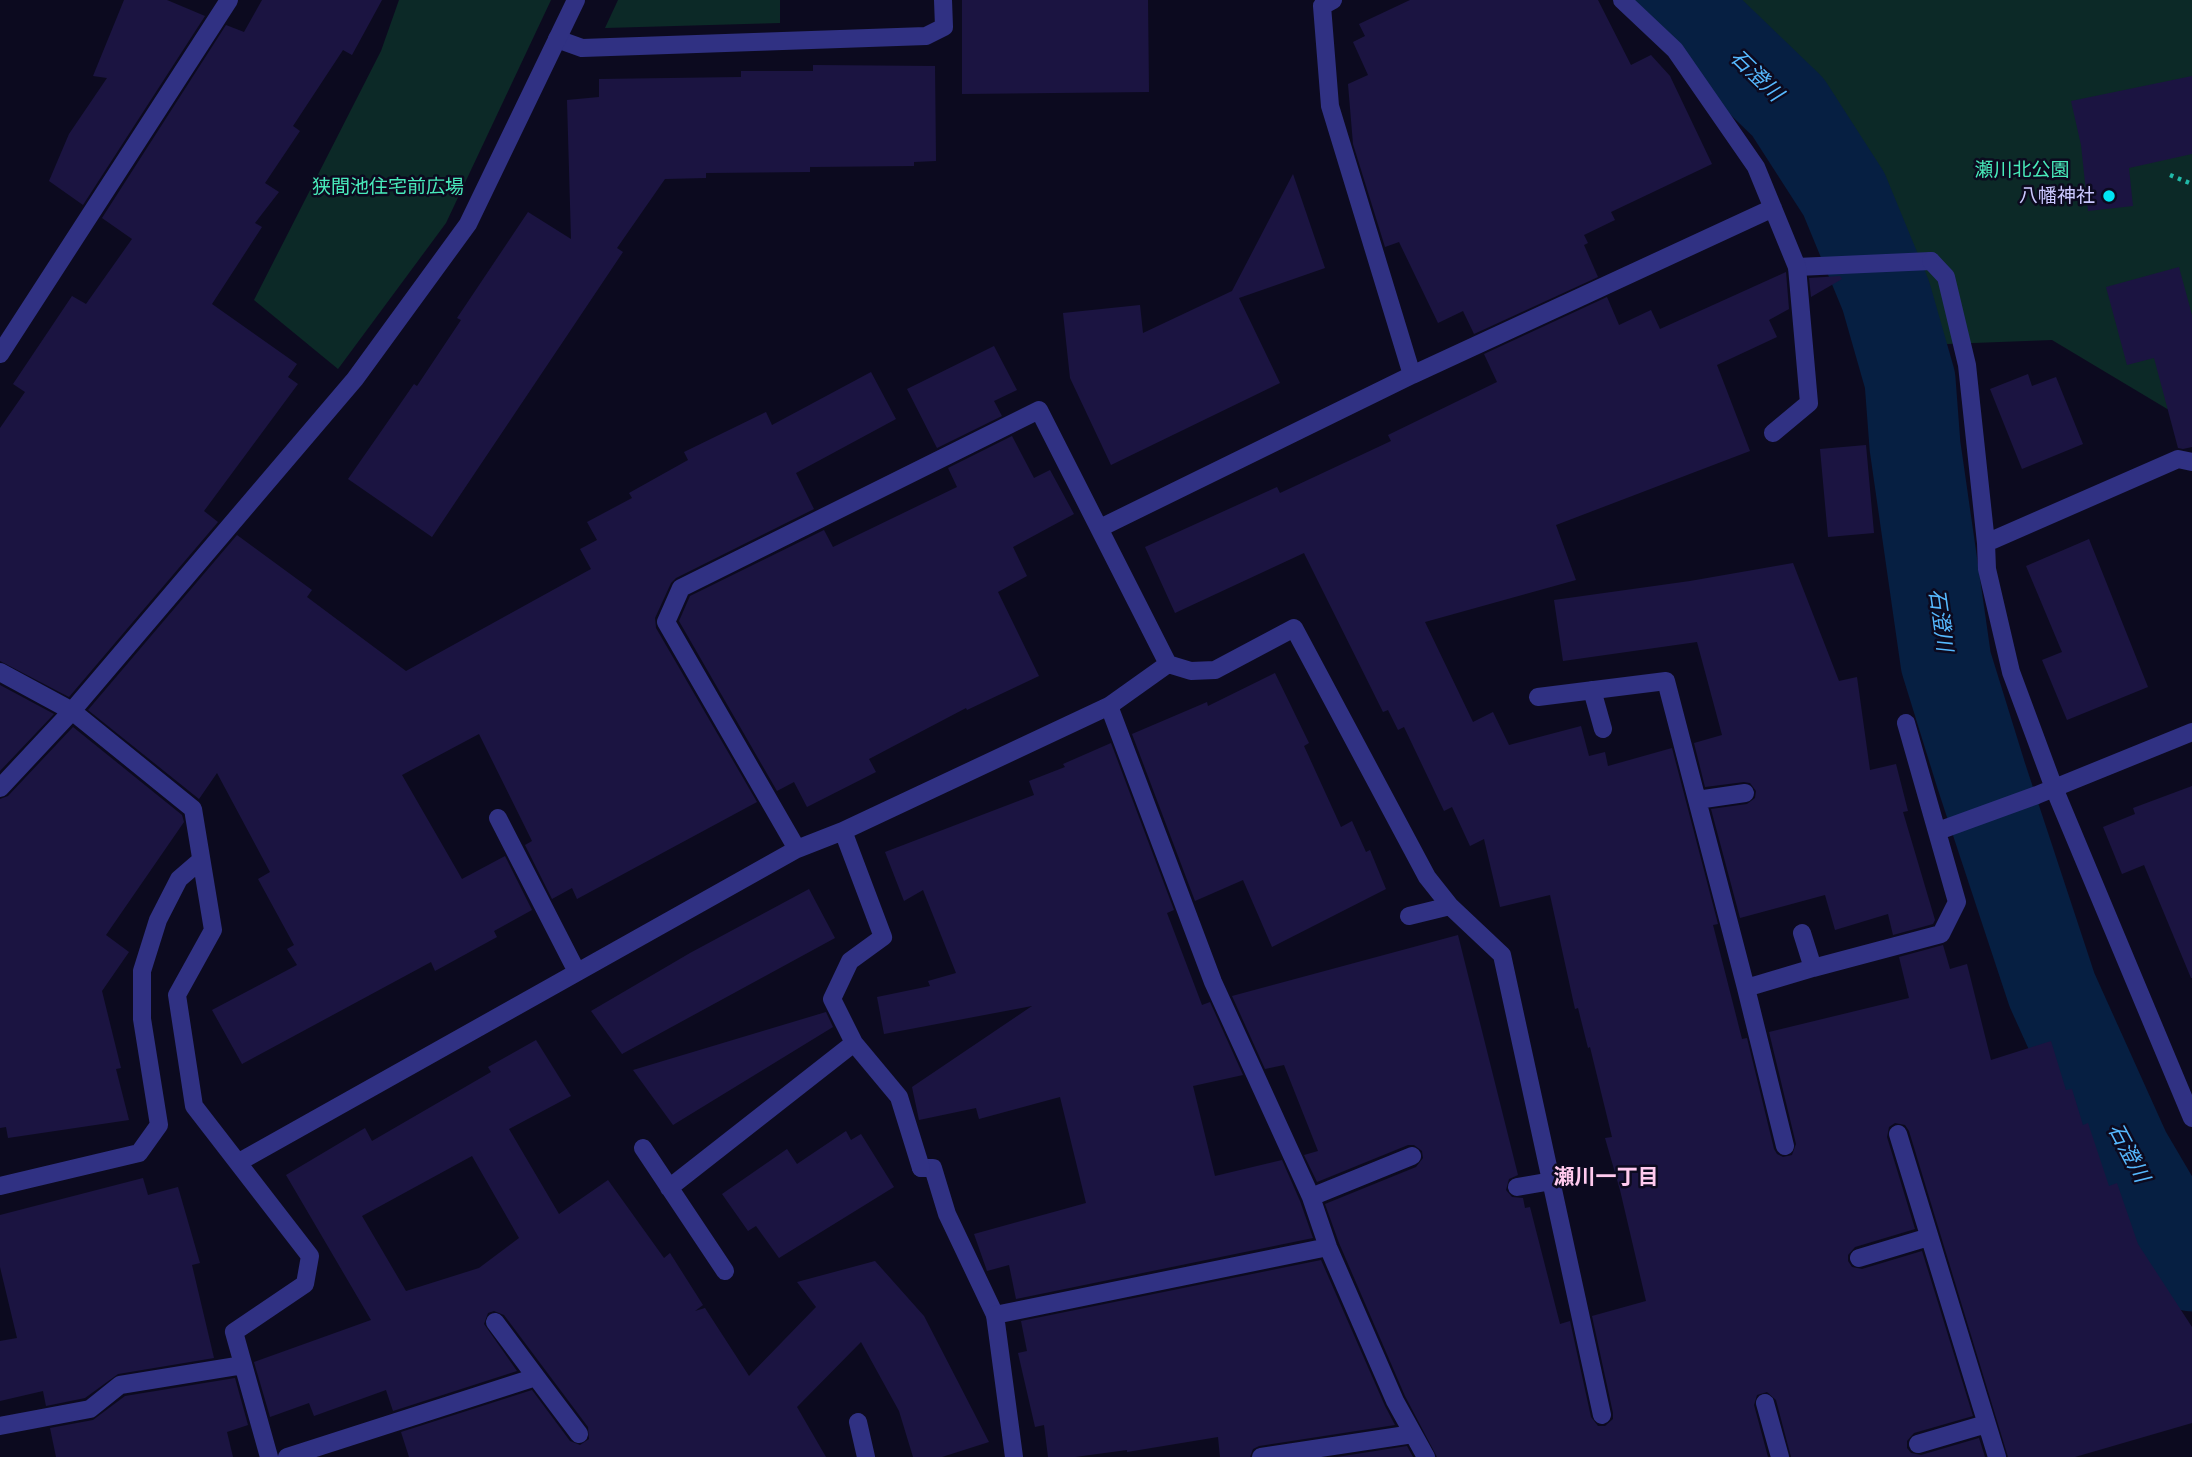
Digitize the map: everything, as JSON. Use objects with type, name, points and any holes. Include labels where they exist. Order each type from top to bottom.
[{"type":"street","points":[[0,354],[229,0]]},
{"type":"street","points":[[0,788],[72,711],[355,379],[468,224],[576,0]]},
{"type":"street","points":[[557,40],[582,48],[926,36],[944,27],[943,0]]},
{"type":"street","points":[[1334,0],[1322,6],[1330,107],[1412,375]]},
{"type":"street","points":[[1622,0],[1675,50],[1756,167],[1797,267],[1809,403],[1773,433]]},
{"type":"street","points":[[1100,528],[1412,375],[1773,208]]},
{"type":"street","points":[[1797,267],[1931,261],[1946,277],[1967,365],[1987,569],[2011,672],[2045,791],[2192,1118]]},
{"type":"street","points":[[797,849],[666,622],[681,588],[1039,410],[1168,664],[1191,671],[1215,670],[1294,628],[1427,877],[1450,906],[1502,955],[1602,1415]]},
{"type":"street","points":[[1986,543],[2178,459],[2192,462]]},
{"type":"street","points":[[239,1162],[797,849],[843,831],[1109,706],[1168,664]]},
{"type":"street","points":[[0,672],[72,711],[193,808],[213,929],[177,995],[194,1106],[310,1256],[305,1284],[234,1332],[269,1457]]},
{"type":"street","points":[[1538,697],[1666,681],[1785,1146]]},
{"type":"street","points":[[1592,690],[1604,729]]},
{"type":"street","points":[[1109,706],[1213,982],[1311,1197],[1328,1247],[1395,1401],[1426,1457]]},
{"type":"street","points":[[1746,988],[1941,934],[1957,902],[1946,828],[1906,723]]},
{"type":"street","points":[[1946,828],[2192,732]]},
{"type":"street","points":[[1697,800],[1745,793]]},
{"type":"street","points":[[498,818],[577,972]]},
{"type":"street","points":[[843,831],[883,937],[850,961],[832,999],[854,1043],[899,1097],[921,1168],[933,1168],[947,1214],[995,1315],[1014,1457]]},
{"type":"street","points":[[0,1186],[139,1153],[159,1125],[142,1019],[142,971],[158,920],[179,879],[201,860]]},
{"type":"street","points":[[1409,916],[1450,906]]},
{"type":"street","points":[[1802,933],[1813,968]]},
{"type":"street","points":[[670,1188],[854,1043]]},
{"type":"street","points":[[1898,1134],[1997,1457]]},
{"type":"street","points":[[643,1147],[724,1271]]},
{"type":"street","points":[[1311,1197],[1412,1156]]},
{"type":"street","points":[[1517,1187],[1552,1181]]},
{"type":"street","points":[[1859,1258],[1929,1237]]},
{"type":"street","points":[[995,1315],[1328,1247]]},
{"type":"street","points":[[495,1322],[579,1434]]},
{"type":"street","points":[[0,1426],[90,1409],[120,1385],[243,1365]]},
{"type":"street","points":[[287,1457],[536,1377]]},
{"type":"street","points":[[1765,1403],[1780,1457]]},
{"type":"street","points":[[858,1422],[866,1457]]},
{"type":"street","points":[[1918,1444],[1986,1424]]},
{"type":"street","points":[[1261,1457],[1413,1434]]},
{"type":"path","points":[[2170,174],[2192,184]]},
{"type":"green space","name":"狭間池住宅前広場","points":[[399,0],[551,0],[446,223],[338,369],[254,300],[381,51]]},
{"type":"green space","points":[[618,0],[780,0],[780,23],[605,28]]},
{"type":"green space","name":"瀬川北公園","points":[[1676,0],[2192,0],[2192,419],[2184,419],[2052,340],[1921,345],[1856,222],[1788,107]]},
{"type":"building","points":[[124,0],[167,0],[205,16],[83,205],[49,181],[69,134],[107,78],[93,76]]},
{"type":"building","points":[[262,0],[382,0],[352,55],[343,50],[293,126],[300,131],[265,183],[279,192],[255,223],[262,227],[212,304],[297,364],[288,377],[298,384],[204,511],[218,522],[69,697],[0,661],[0,428],[25,392],[13,384],[72,296],[86,304],[132,239],[102,218],[226,25],[244,32]]},
{"type":"building","points":[[962,0],[1148,0],[1149,92],[962,94]]},
{"type":"building","points":[[1410,0],[1598,0],[1631,65],[1651,55],[1670,76],[1712,164],[1611,212],[1615,220],[1584,235],[1588,243],[1584,245],[1598,277],[1474,334],[1463,311],[1438,323],[1399,242],[1385,247],[1353,144],[1348,84],[1368,75],[1353,42],[1365,36],[1359,24]]},
{"type":"building","points":[[813,65],[935,66],[936,161],[914,162],[914,166],[810,167],[810,172],[706,173],[706,178],[665,179],[617,248],[623,252],[432,537],[348,479],[414,384],[417,386],[461,320],[457,318],[528,212],[571,239],[567,100],[599,97],[599,79],[741,77],[741,71],[813,71]]},
{"type":"building","points":[[2192,76],[2192,154],[2129,168],[2133,206],[2088,211],[2081,145],[2071,101]]},
{"type":"building","points":[[1293,174],[1325,268],[1239,298],[1280,383],[1111,465],[1070,378],[1063,313],[1140,305],[1143,333],[1232,291]]},
{"type":"building","points":[[2179,267],[2192,315],[2192,447],[2183,449],[2178,448],[2154,358],[2127,365],[2106,287]]},
{"type":"building","points":[[1786,272],[1789,309],[1769,320],[1777,337],[1717,365],[1750,451],[1556,525],[1576,580],[1425,622],[1473,722],[1493,712],[1509,745],[1581,726],[1589,756],[1605,752],[1608,766],[1672,748],[1718,924],[1713,925],[1742,1039],[1747,1038],[1777,1154],[1783,1157],[1792,1155],[1796,1144],[1769,1032],[1909,998],[1899,957],[1943,945],[1950,969],[1967,964],[1991,1060],[2051,1041],[2066,1090],[2072,1089],[2083,1125],[2088,1123],[2109,1186],[2117,1183],[2138,1244],[2192,1327],[2192,1423],[2075,1457],[2008,1457],[1909,1131],[1905,1125],[1895,1123],[1889,1127],[1887,1137],[1915,1229],[1855,1247],[1848,1255],[1848,1261],[1852,1267],[1862,1269],[1922,1251],[1973,1416],[1914,1433],[1907,1441],[1907,1448],[1911,1453],[1921,1455],[1979,1438],[1985,1457],[1791,1457],[1776,1400],[1767,1392],[1757,1395],[1754,1405],[1768,1457],[1437,1457],[1405,1396],[1325,1204],[1416,1167],[1423,1158],[1422,1151],[1414,1145],[1408,1145],[1317,1182],[1304,1155],[1318,1151],[1284,1065],[1265,1069],[1232,996],[1458,935],[1518,1175],[1509,1179],[1506,1190],[1512,1197],[1523,1198],[1525,1208],[1530,1207],[1560,1324],[1570,1321],[1591,1417],[1598,1426],[1605,1426],[1613,1419],[1613,1413],[1592,1316],[1646,1301],[1605,1138],[1612,1137],[1590,1047],[1588,1048],[1578,1008],[1575,1009],[1550,895],[1500,907],[1484,839],[1470,846],[1452,807],[1444,811],[1404,727],[1398,730],[1388,710],[1383,712],[1304,553],[1175,613],[1145,547],[1277,487],[1280,493],[1391,441],[1388,435],[1497,382],[1484,354],[1607,297],[1619,325],[1651,310],[1660,329]]},
{"type":"building","points":[[1840,276],[1842,279],[1811,297],[1809,278]]},
{"type":"building","points":[[994,346],[1017,390],[994,401],[1002,416],[937,448],[907,389]]},
{"type":"building","points":[[871,372],[896,419],[796,473],[814,509],[676,578],[671,583],[655,618],[656,628],[757,802],[577,899],[572,888],[552,899],[525,845],[532,841],[479,734],[402,775],[462,879],[505,856],[532,910],[494,931],[497,937],[435,971],[431,962],[242,1064],[212,1010],[297,965],[287,949],[294,945],[258,879],[270,872],[217,773],[199,799],[88,710],[237,535],[312,590],[307,597],[406,671],[591,569],[580,549],[597,540],[587,522],[632,498],[629,493],[688,460],[684,452],[766,412],[772,425]]},
{"type":"building","points":[[2028,374],[2032,386],[2056,377],[2083,444],[2022,469],[1990,389]]},
{"type":"building","points":[[1012,436],[1034,478],[1050,470],[1074,514],[1013,547],[1027,576],[998,592],[1039,676],[967,710],[966,708],[869,759],[876,772],[807,807],[794,782],[777,791],[679,621],[690,596],[824,530],[833,547],[957,487],[948,468]]},
{"type":"building","points":[[1866,445],[1874,533],[1828,537],[1820,449]]},
{"type":"building","points":[[2089,539],[2148,687],[2067,720],[2042,660],[2062,652],[2026,566]]},
{"type":"building","points":[[1793,563],[1839,681],[1857,677],[1870,770],[1896,764],[1908,811],[1903,812],[1935,920],[1933,924],[1893,935],[1888,914],[1835,930],[1825,895],[1740,918],[1711,809],[1747,804],[1755,798],[1756,791],[1750,783],[1744,782],[1705,787],[1694,743],[1722,735],[1697,642],[1563,661],[1554,600]]},
{"type":"building","points":[[1275,673],[1309,743],[1304,746],[1341,827],[1352,821],[1366,852],[1370,850],[1386,889],[1272,947],[1243,880],[1195,901],[1132,734],[1207,702],[1208,706]]},
{"type":"building","points":[[0,685],[54,714],[0,771]]},
{"type":"building","points":[[73,727],[182,815],[184,822],[106,935],[129,952],[102,991],[121,1068],[116,1069],[129,1120],[8,1138],[6,1127],[0,1128],[0,799],[8,796]]},
{"type":"building","points":[[1111,743],[1174,910],[1167,913],[1202,1005],[1210,1002],[1243,1075],[1193,1086],[1215,1176],[1282,1160],[1313,1238],[1016,1299],[1009,1265],[987,1271],[974,1234],[1086,1203],[1060,1097],[979,1119],[976,1108],[919,1120],[912,1087],[1032,1006],[884,1034],[877,997],[930,986],[928,981],[956,973],[923,890],[904,901],[885,852],[1034,795],[1029,781],[1065,767],[1063,764]]},
{"type":"building","points":[[2192,786],[2191,978],[2144,865],[2122,874],[2103,827],[2135,814],[2133,808]]},
{"type":"building","points":[[809,889],[835,938],[622,1054],[591,1011],[690,953]]},
{"type":"building","points":[[826,1012],[833,1027],[673,1125],[633,1070]]},
{"type":"building","points":[[536,1040],[571,1096],[509,1129],[559,1214],[608,1180],[664,1258],[670,1253],[703,1305],[695,1311],[705,1308],[749,1376],[816,1307],[797,1282],[875,1261],[924,1316],[989,1442],[942,1457],[913,1457],[899,1411],[861,1342],[797,1407],[826,1457],[409,1457],[401,1432],[532,1390],[570,1441],[580,1445],[589,1439],[588,1427],[504,1315],[494,1311],[488,1313],[484,1324],[517,1371],[393,1411],[386,1390],[314,1416],[309,1403],[270,1417],[254,1362],[371,1320],[286,1175],[365,1128],[372,1141],[491,1072],[488,1067]],"holes":[[[472,1156],[519,1238],[479,1268],[406,1291],[362,1216]]]},
{"type":"building","points":[[846,1131],[851,1140],[861,1134],[894,1187],[779,1258],[756,1226],[748,1231],[722,1194],[787,1149],[797,1164]]},
{"type":"building","points":[[143,1178],[148,1195],[178,1187],[200,1263],[192,1265],[214,1358],[118,1374],[85,1398],[46,1406],[43,1391],[0,1401],[0,1341],[17,1338],[0,1267],[0,1215]]},
{"type":"building","points":[[1321,1260],[1395,1425],[1259,1446],[1253,1449],[1250,1457],[1220,1457],[1218,1437],[1127,1452],[1048,1457],[1044,1425],[1035,1427],[1018,1353],[1027,1351],[1021,1321]]},
{"type":"building","points":[[235,1378],[248,1425],[227,1432],[233,1457],[56,1457],[50,1428],[93,1420],[125,1396]]},
{"type":"building","points":[[1407,1446],[1413,1457],[1337,1457]]},
{"type":"waterway","name":"石澄川","points":[[1677,0],[1788,107],[1844,194],[1886,296],[1910,380],[1915,446],[1946,662],[1981,775],[2052,990],[2125,1152],[2192,1266]]},
{"type":"place","name":"八幡神社","points":[[2109,196]]},
{"type":"district","name":"瀬川一丁目","points":[[1606,1178]]}]
